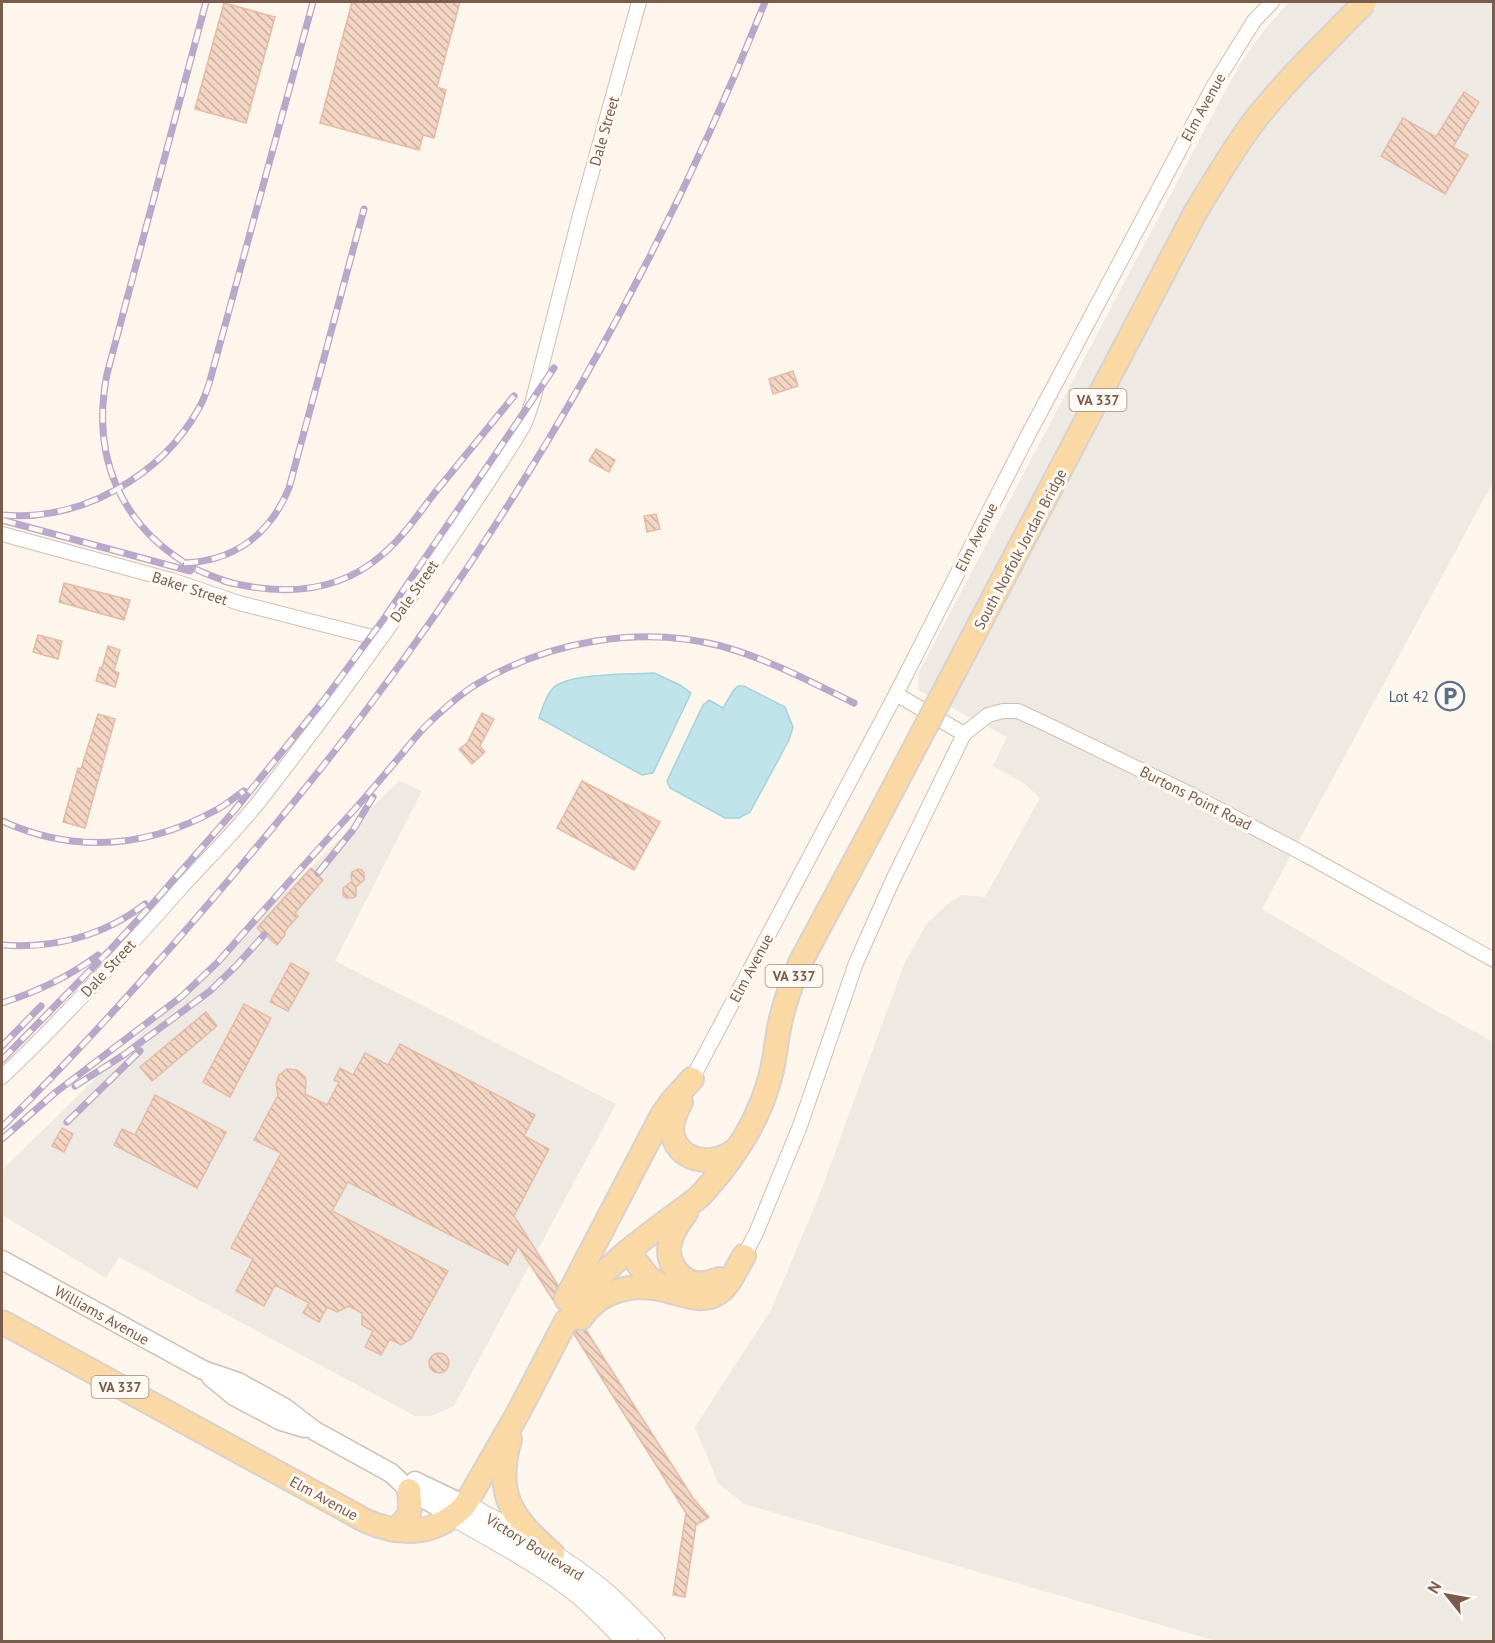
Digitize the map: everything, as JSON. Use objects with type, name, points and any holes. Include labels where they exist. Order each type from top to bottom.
[{"type":"main road","name":"South Norfolk Jordan Bridge","points":[[742,1142],[768,1085],[782,1016],[800,963],[1045,503],[1195,213],[1254,122],[1279,91],[1365,2]]},
{"type":"main road","points":[[692,1079],[674,1116],[672,1132],[677,1144],[689,1155],[705,1161],[721,1159],[742,1142]]},
{"type":"main road","points":[[460,1511],[518,1413],[570,1315],[662,1115],[692,1079]]},
{"type":"main road","name":"VA 337","points":[[570,1315],[595,1280],[610,1266],[699,1197],[742,1142]]},
{"type":"main road","points":[[699,1197],[683,1217],[670,1240],[669,1256],[673,1267],[689,1281],[711,1282],[727,1274],[744,1256]]},
{"type":"main road","points":[[628,1251],[648,1276],[668,1291]]},
{"type":"main road","points":[[570,1315],[588,1308],[597,1300],[615,1292],[641,1287],[698,1298],[716,1295],[727,1285],[744,1256]]},
{"type":"main road","points":[[534,1382],[564,1346],[570,1315]]},
{"type":"main road","name":"Elm Avenue","points":[[2,1322],[377,1526],[394,1530],[423,1529],[445,1522],[460,1511]]},
{"type":"main road","points":[[518,1413],[504,1460],[506,1492],[513,1513],[520,1523],[553,1554]]},
{"type":"main road","points":[[394,1530],[408,1518],[411,1505],[409,1490]]},
{"type":"main road","name":"Victory Boulevard","points":[[460,1511],[553,1554],[602,1590],[656,1641]]},
{"type":"main road","name":"Victory Boulevard","points":[[460,1511],[562,1581],[627,1641]]},
{"type":"street","name":"Dale Street","points":[[2,1077],[31,1050],[102,975],[259,801],[431,567],[525,423],[639,2]]},
{"type":"street","name":"Elm Avenue","points":[[692,1079],[896,694],[1032,427],[1213,87],[1254,21],[1272,2]]},
{"type":"street","name":"Baker Street","points":[[2,534],[171,580],[239,603],[380,639]]},
{"type":"street","points":[[744,1256],[756,1233],[800,1126],[856,963],[891,884],[964,734],[896,694]]},
{"type":"street","name":"Burtons Point Road","points":[[964,734],[988,716],[1003,711],[1018,711],[1207,803],[1494,960]]},
{"type":"street","name":"Williams Avenue","points":[[2,1260],[203,1370],[238,1382],[285,1408],[315,1431],[391,1473],[412,1479],[460,1511]]},
{"type":"street","name":"Williams Avenue","points":[[391,1473],[409,1490],[460,1511]]},
{"type":"shaded area","points":[[1289,2],[1493,2],[1493,482],[1262,909],[1493,1042],[1493,1641],[1216,1641],[744,1504],[718,1483],[695,1427],[771,1310],[819,1196],[905,962],[927,923],[950,902],[962,895],[985,897],[1040,798],[1025,784],[993,766],[1007,737],[918,690],[919,672],[1240,64],[1265,29]]},
{"type":"shaded area","points":[[399,781],[422,791],[335,961],[616,1104],[454,1406],[431,1416],[415,1416],[119,1257],[106,1278],[2,1215],[2,1170]]},
{"type":"water","points":[[654,673],[680,685],[691,693],[653,773],[642,775],[539,718],[548,694],[560,683],[600,675]]},
{"type":"water","points":[[738,686],[744,686],[785,707],[793,727],[789,740],[750,812],[739,818],[725,818],[670,788],[667,781],[703,705],[709,700],[723,708]]},
{"type":"building","points":[[352,2],[460,2],[437,87],[446,90],[434,138],[423,135],[419,150],[320,123]]},
{"type":"building","points":[[224,3],[275,17],[246,123],[195,109]]},
{"type":"building","points":[[1464,92],[1479,102],[1453,147],[1468,155],[1445,194],[1381,156],[1403,118],[1436,137]]},
{"type":"building","points":[[793,371],[798,386],[773,394],[769,379]]},
{"type":"building","points":[[596,449],[615,460],[609,472],[589,461]]},
{"type":"building","points":[[656,514],[660,529],[647,532],[644,516]]},
{"type":"building","points":[[64,583],[130,600],[124,620],[59,602]]},
{"type":"building","points":[[38,635],[62,641],[58,659],[33,652]]},
{"type":"building","points":[[108,646],[120,650],[114,671],[119,673],[115,687],[96,681]]},
{"type":"building","points":[[482,713],[494,719],[480,746],[485,752],[472,764],[459,749],[467,743]]},
{"type":"building","points":[[98,714],[115,719],[85,828],[63,822],[78,768],[81,769]]},
{"type":"building","points":[[582,781],[660,822],[634,870],[557,828]]},
{"type":"building","points":[[311,868],[323,880],[295,913],[298,916],[277,945],[257,928]]},
{"type":"building","points":[[358,869],[364,873],[364,880],[356,887],[356,896],[346,898],[343,895],[343,888],[352,881],[352,872]]},
{"type":"building","points":[[291,963],[309,973],[288,1011],[270,1002]]},
{"type":"building","points":[[244,1004],[271,1018],[230,1097],[203,1082]]},
{"type":"building","points":[[206,1012],[217,1026],[152,1081],[140,1067]]},
{"type":"building","points":[[400,1044],[535,1115],[524,1136],[549,1149],[514,1216],[558,1285],[553,1300],[518,1246],[508,1265],[348,1182],[332,1211],[448,1271],[411,1339],[401,1345],[390,1339],[381,1355],[365,1347],[373,1331],[362,1325],[362,1313],[349,1306],[337,1312],[327,1307],[319,1322],[303,1313],[309,1303],[275,1285],[264,1306],[236,1291],[253,1259],[231,1248],[281,1153],[254,1140],[278,1095],[276,1084],[279,1075],[287,1069],[297,1070],[305,1077],[305,1094],[327,1105],[339,1082],[334,1080],[340,1068],[353,1075],[365,1053],[388,1065]]},
{"type":"building","points":[[155,1095],[226,1132],[197,1188],[114,1145],[122,1129],[135,1135]]},
{"type":"building","points":[[62,1128],[73,1134],[64,1152],[52,1146]]},
{"type":"building","points":[[576,1330],[586,1330],[693,1498],[709,1517],[696,1525],[685,1597],[673,1595],[686,1513],[574,1334]]},
{"type":"building","points":[[439,1353],[446,1356],[449,1363],[446,1370],[439,1373],[432,1370],[429,1363],[432,1356]]},
{"type":"railway","points":[[206,2],[107,374],[103,404],[103,432],[108,460],[116,485],[129,509],[146,531],[167,550],[192,567],[231,583]]},
{"type":"railway","points":[[2,515],[31,515],[60,511],[116,490],[141,474],[163,455],[183,433],[199,408],[211,377],[313,2]]},
{"type":"railway","points":[[2,1127],[126,997],[282,816],[364,713],[482,546],[588,371],[637,281],[683,189],[765,2]]},
{"type":"railway","points":[[184,563],[202,561],[235,551],[261,531],[281,504],[289,488],[364,209]]},
{"type":"railway","points":[[2,1060],[155,901],[233,812],[324,700],[383,620],[554,368]]},
{"type":"railway","points":[[224,581],[266,589],[308,588],[328,584],[366,567],[404,533],[514,396]]},
{"type":"railway","points":[[2,520],[190,571]]},
{"type":"railway","points":[[2,1139],[56,1092],[181,997],[218,962],[427,725],[465,692],[505,669],[534,657],[596,641],[627,637],[690,640],[721,646],[756,657],[854,703]]},
{"type":"railway","points":[[2,821],[29,832],[57,839],[84,842],[138,839],[192,822],[221,807],[244,791]]},
{"type":"railway","points":[[318,873],[353,830],[373,797]]},
{"type":"railway","points":[[2,945],[40,945],[77,938],[113,924],[145,904]]},
{"type":"railway","points":[[75,1086],[125,1054],[210,991],[264,935]]},
{"type":"railway","points":[[2,1003],[52,983],[98,955]]},
{"type":"railway","points":[[2,1046],[41,1006]]},
{"type":"railway","points":[[67,1122],[140,1051]]},
{"type":"place","name":"Lot 42","points":[[1450,696]]}]
